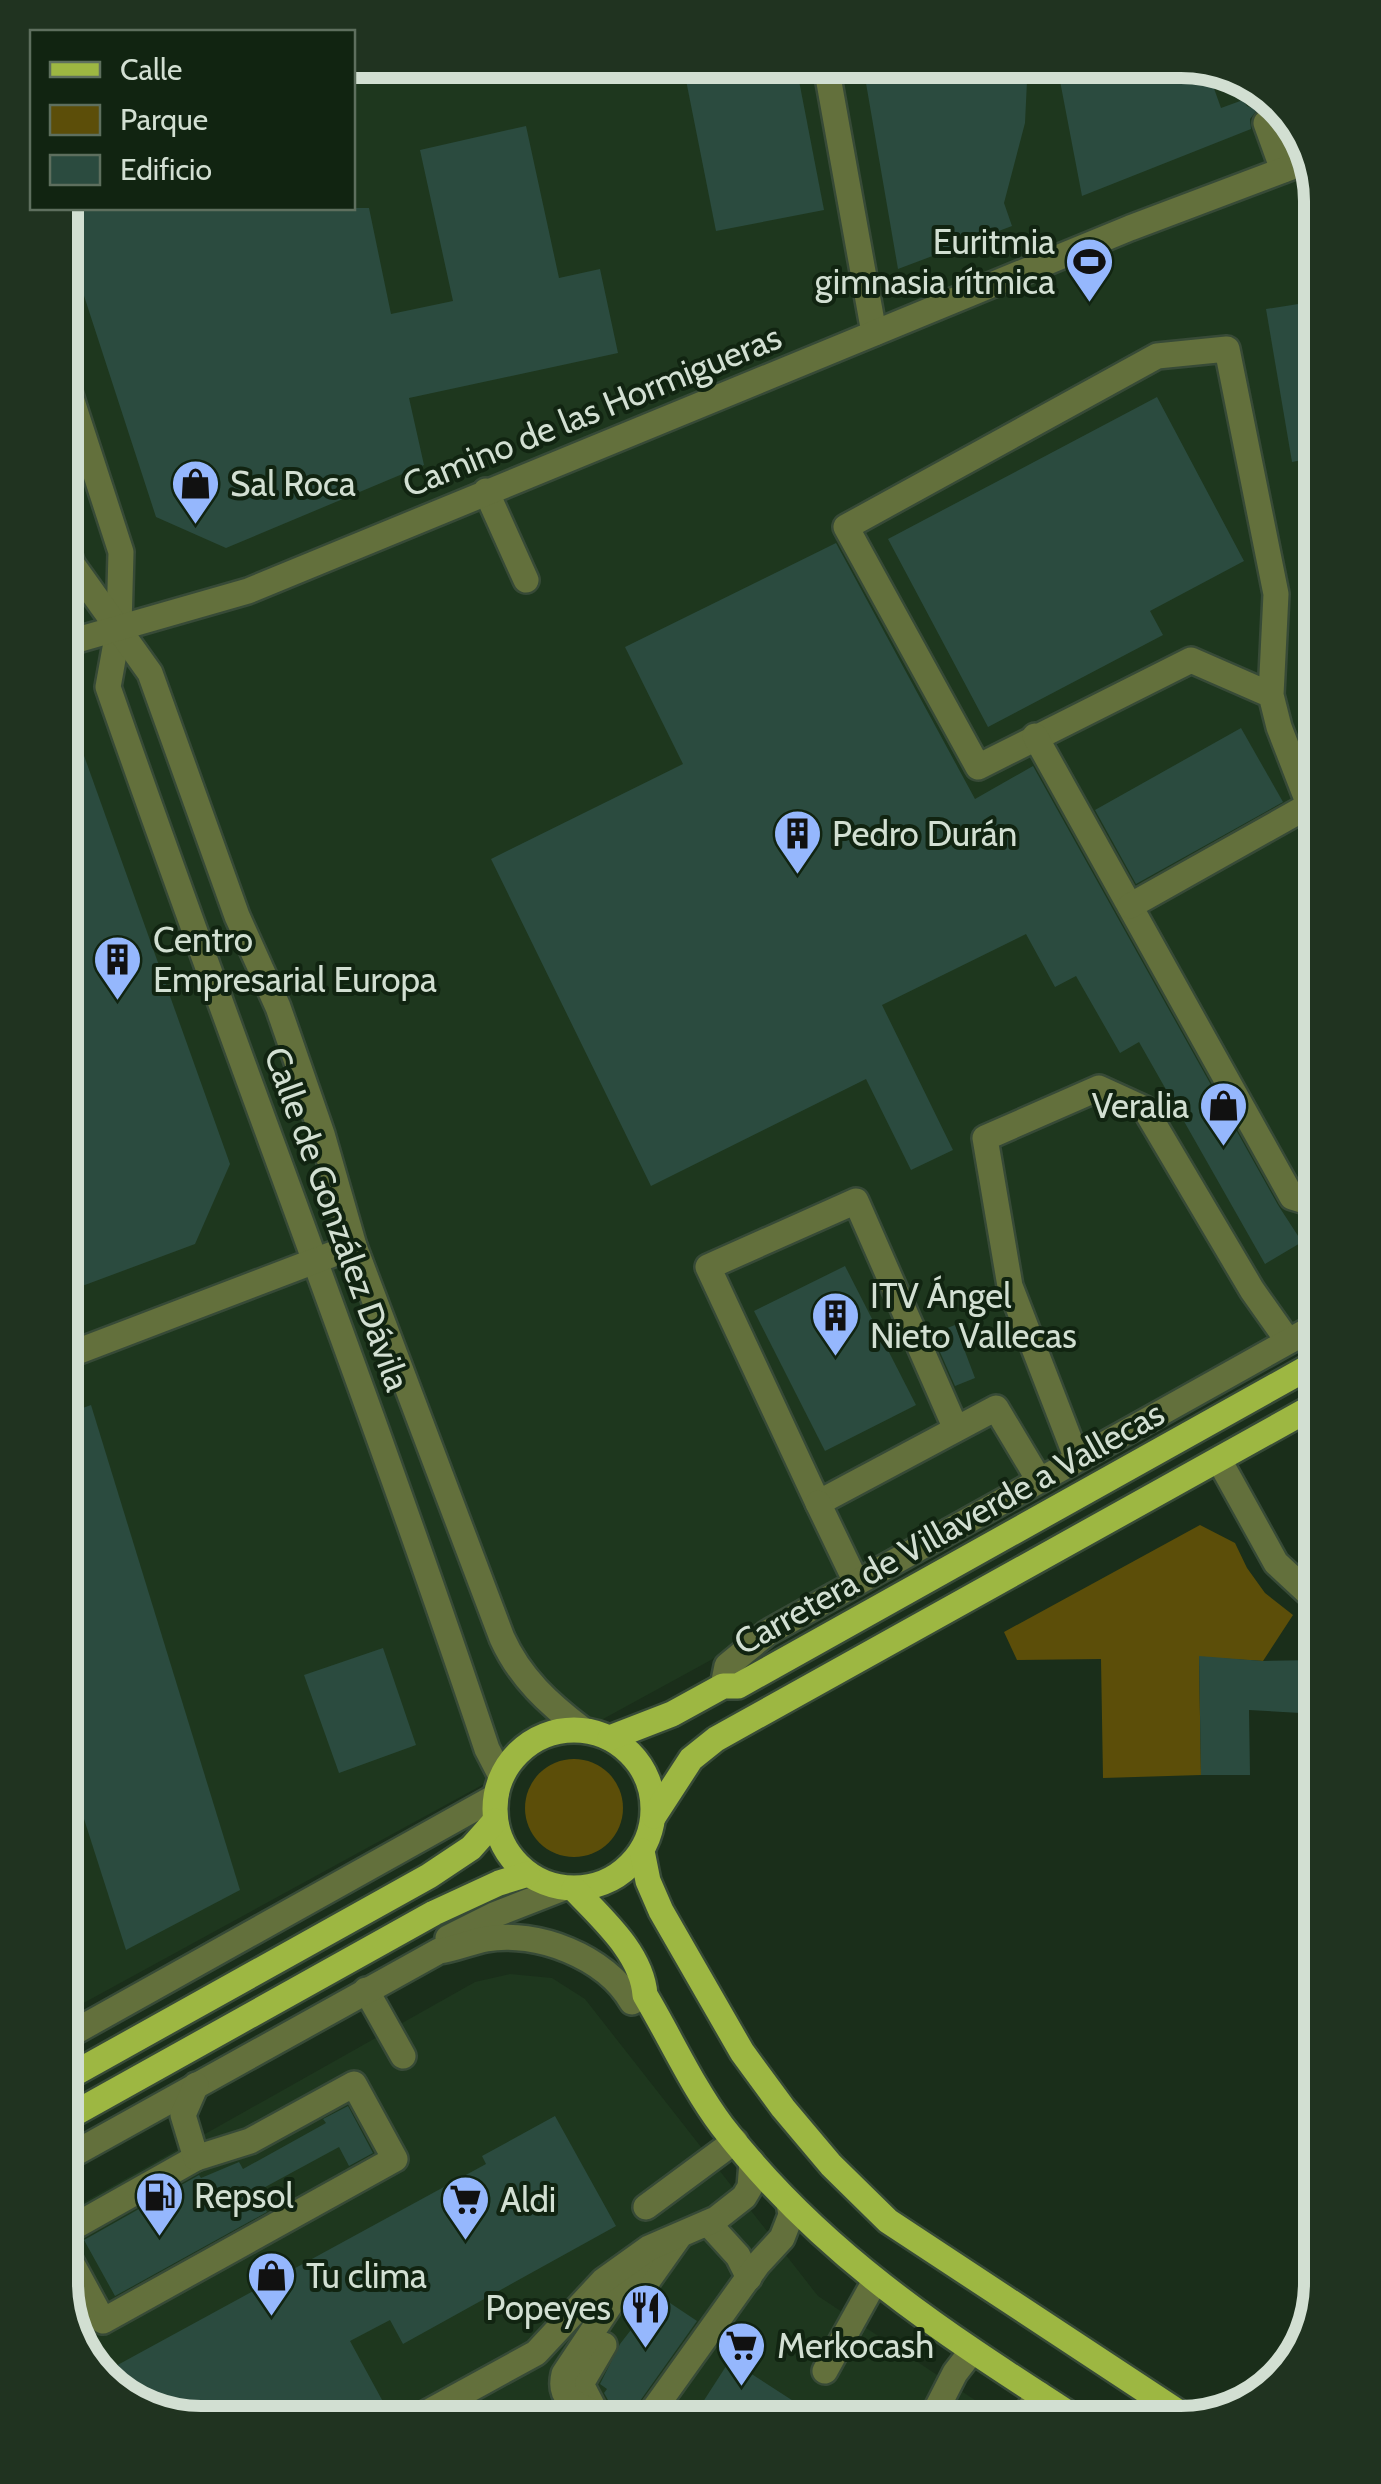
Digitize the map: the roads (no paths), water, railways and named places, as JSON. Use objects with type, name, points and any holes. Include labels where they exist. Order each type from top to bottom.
[{"type":"main road","name":"Carretera de Villaverde a Vallecas","points":[[610,1738],[672,1714],[723,1686],[738,1686],[1304,1370]]},
{"type":"main road","name":"Carretera de Villaverde a Vallecas","points":[[654,1816],[691,1760],[716,1739],[1304,1412]]},
{"type":"main road","points":[[77,2072],[429,1876],[471,1848],[516,1755],[535,1740],[558,1731],[583,1730],[610,1738],[630,1752],[644,1771],[652,1793],[654,1816],[642,1852],[624,1872],[601,1884],[568,1889]]},
{"type":"main road","points":[[497,1798],[507,1851],[528,1874],[568,1889],[622,1943],[644,1979],[645,1995],[720,2123],[752,2162],[853,2264],[972,2351],[1032,2405]]},
{"type":"main road","points":[[642,1852],[648,1881],[662,1911],[742,2052],[831,2165],[888,2221],[1169,2406]]},
{"type":"main road","points":[[77,2112],[434,1913],[528,1874]]},
{"type":"street","points":[[828,78],[874,334]]},
{"type":"street","points":[[1266,123],[1282,170]]},
{"type":"street","name":"Camino de las Hormigueras","points":[[78,639],[248,592],[1130,228],[1297,164]]},
{"type":"street","points":[[1271,695],[1190,660],[978,767],[846,527],[1158,356],[1227,350],[1276,594],[1271,695],[1304,793]]},
{"type":"street","name":"Calle de González Dávila","points":[[78,420],[120,552],[119,626],[108,687],[314,1261],[341,1325],[487,1748],[497,1798]]},
{"type":"street","points":[[486,492],[526,580]]},
{"type":"street","name":"Calle de González Dávila","points":[[78,572],[150,674],[237,916],[278,1007],[322,1134],[354,1246],[508,1651],[527,1681],[583,1730]]},
{"type":"street","points":[[1036,736],[1292,1197],[1304,1201]]},
{"type":"street","points":[[1130,906],[1304,815]]},
{"type":"street","points":[[1077,1458],[1010,1286],[985,1138],[1099,1088],[1146,1109],[1252,1290],[1288,1341]]},
{"type":"street","points":[[856,1582],[708,1267],[856,1201],[956,1429]]},
{"type":"street","points":[[77,1352],[354,1246]]},
{"type":"street","points":[[723,1686],[728,1666],[754,1642],[1304,1332]]},
{"type":"street","points":[[818,1504],[996,1408],[1039,1480]]},
{"type":"street","points":[[1219,1460],[1276,1563],[1304,1589]]},
{"type":"street","points":[[77,2032],[497,1798]]},
{"type":"street","points":[[439,1951],[448,1938],[494,1914],[568,1889]]},
{"type":"street","points":[[77,2152],[439,1951],[487,1939],[538,1942],[607,1971],[632,2002]]},
{"type":"street","points":[[366,1990],[402,2056]]},
{"type":"street","points":[[77,2225],[196,2158],[250,2141],[354,2084],[395,2159],[103,2320],[77,2274]]},
{"type":"street","points":[[196,2085],[183,2115],[196,2158]]},
{"type":"street","points":[[646,2207],[735,2141]]},
{"type":"street","points":[[441,2406],[536,2353],[603,2280],[648,2248],[708,2223],[744,2197],[750,2187],[752,2162]]},
{"type":"street","points":[[656,2406],[788,2229],[789,2203]]},
{"type":"street","points":[[708,2223],[738,2256],[749,2278]]},
{"type":"street","points":[[594,2406],[582,2391],[582,2378],[678,2238]]},
{"type":"street","points":[[574,2406],[562,2391],[564,2374],[648,2248]]},
{"type":"street","points":[[825,2370],[875,2281]]},
{"type":"street","points":[[938,2406],[972,2351]]},
{"type":"place","name":"Euritmia gimnasia rítmica","points":[[1090,304]]},
{"type":"place","name":"Sal Roca","points":[[195,526]]},
{"type":"place","name":"Pedro Durán","points":[[797,876]]},
{"type":"place","name":"Centro Empresarial Europa","points":[[118,1002]]},
{"type":"place","name":"Veralia","points":[[1224,1148]]},
{"type":"place","name":"ITV Ángel Nieto Vallecas","points":[[835,1358]]},
{"type":"place","name":"Repsol","points":[[159,2238]]},
{"type":"place","name":"Aldi","points":[[465,2242]]},
{"type":"place","name":"Tu clima","points":[[271,2318]]},
{"type":"place","name":"Popeyes","points":[[646,2350]]},
{"type":"place","name":"Merkocash","points":[[742,2388]]}]
